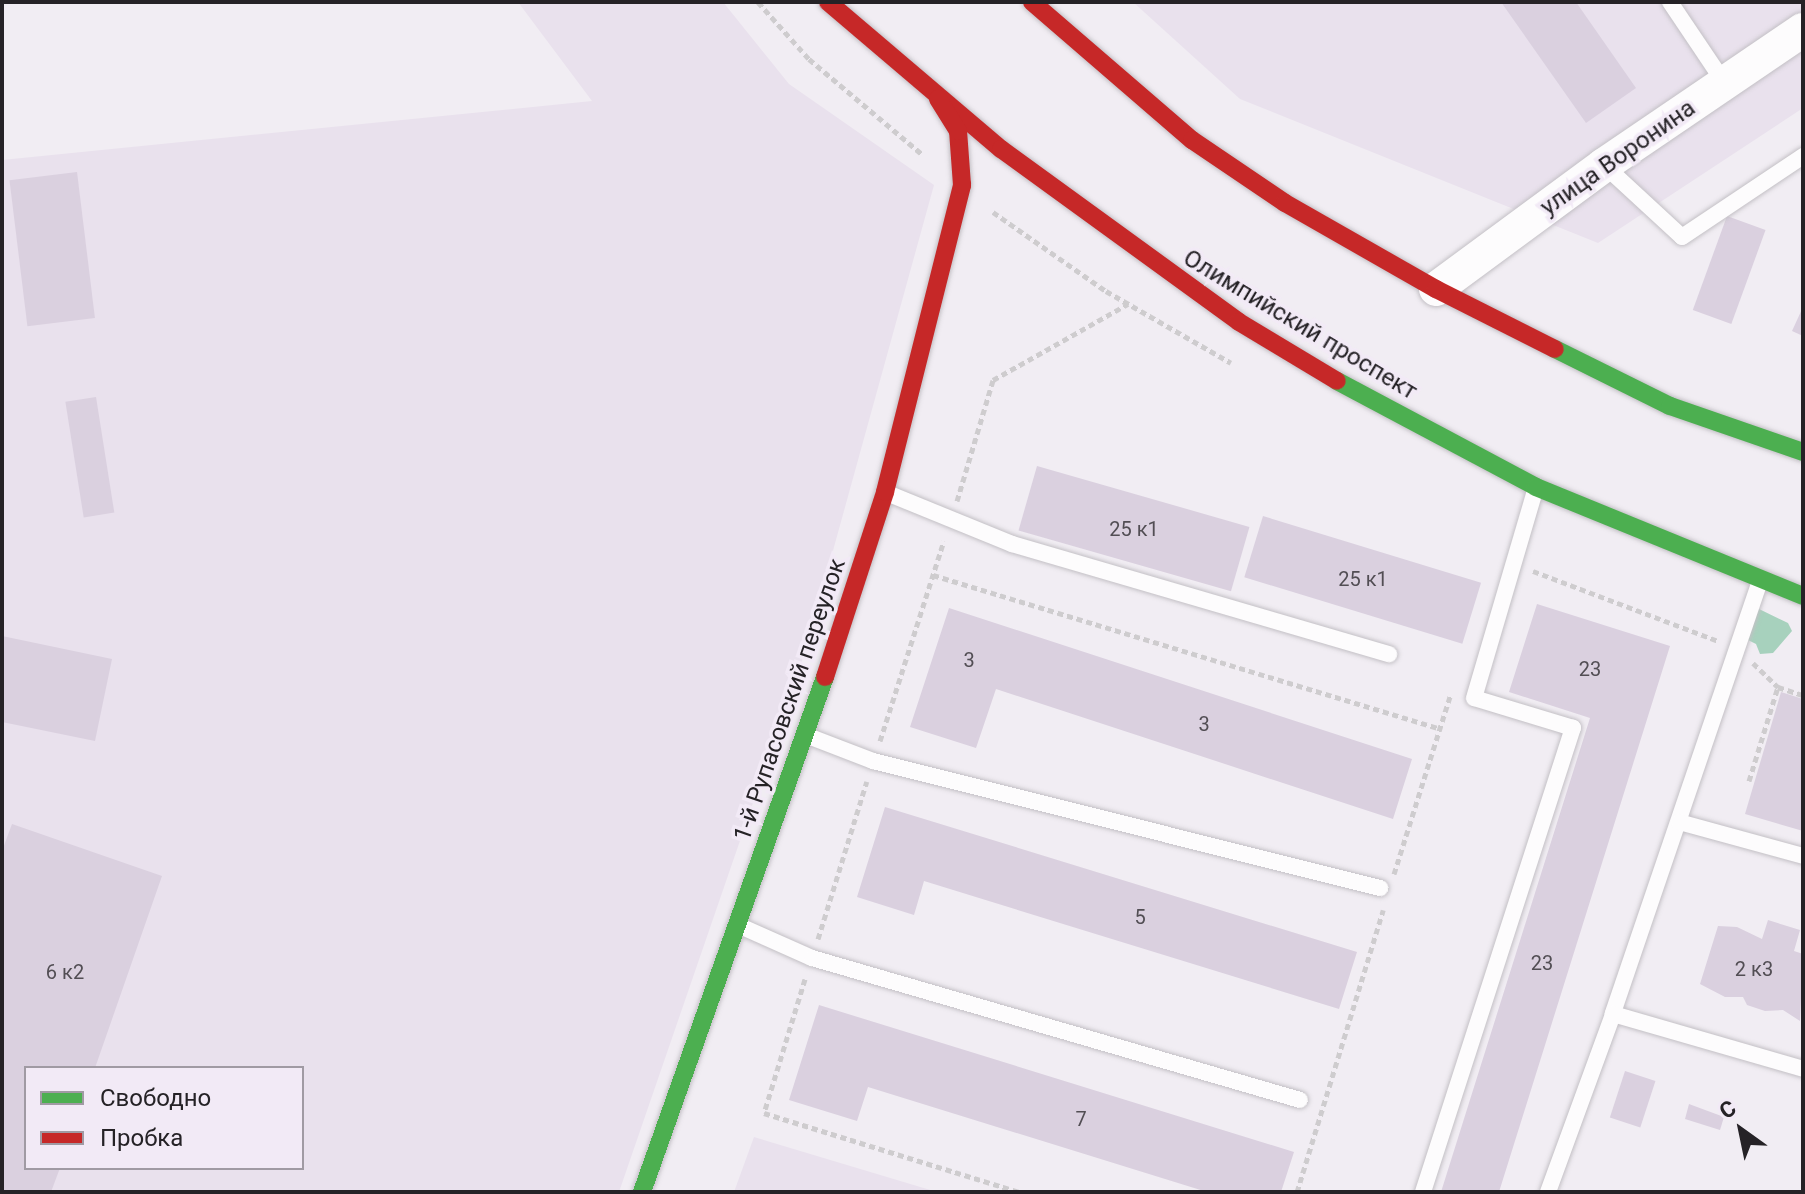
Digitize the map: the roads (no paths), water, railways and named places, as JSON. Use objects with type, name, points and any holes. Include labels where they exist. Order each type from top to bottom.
[{"type":"main road","name":"Олимпийский проспект","points":[[828,2],[938,99],[1066,198],[1239,322],[1365,398],[1536,487],[1803,596]]},
{"type":"main road","points":[[1032,2],[1192,140],[1285,203],[1436,289],[1670,406],[1803,452]]},
{"type":"main road","name":"1-й Рупасовский переулок","points":[[642,1192],[806,736],[885,492],[958,216],[962,145],[938,99]]},
{"type":"main road","points":[[1019,186],[1066,198]]},
{"type":"main road","name":"1-й Рупасовский переулок","points":[[958,216],[976,196]]},
{"type":"street","name":"улица Воронина","points":[[1436,289],[1604,165],[1803,30]]},
{"type":"lane","points":[[1670,2],[1725,84]]},
{"type":"lane","points":[[1604,165],[1682,237],[1803,156]]},
{"type":"lane","points":[[1423,1192],[1573,728],[1474,698],[1536,487]]},
{"type":"lane","points":[[885,492],[1012,544],[1389,654]]},
{"type":"lane","points":[[1548,1192],[1613,1014],[1761,579]]},
{"type":"lane","points":[[806,736],[873,761],[1383,896]]},
{"type":"lane","points":[[1679,822],[1803,856]]},
{"type":"lane","points":[[737,925],[812,958],[1300,1100]]},
{"type":"lane","points":[[1613,1014],[1803,1069]]}]
